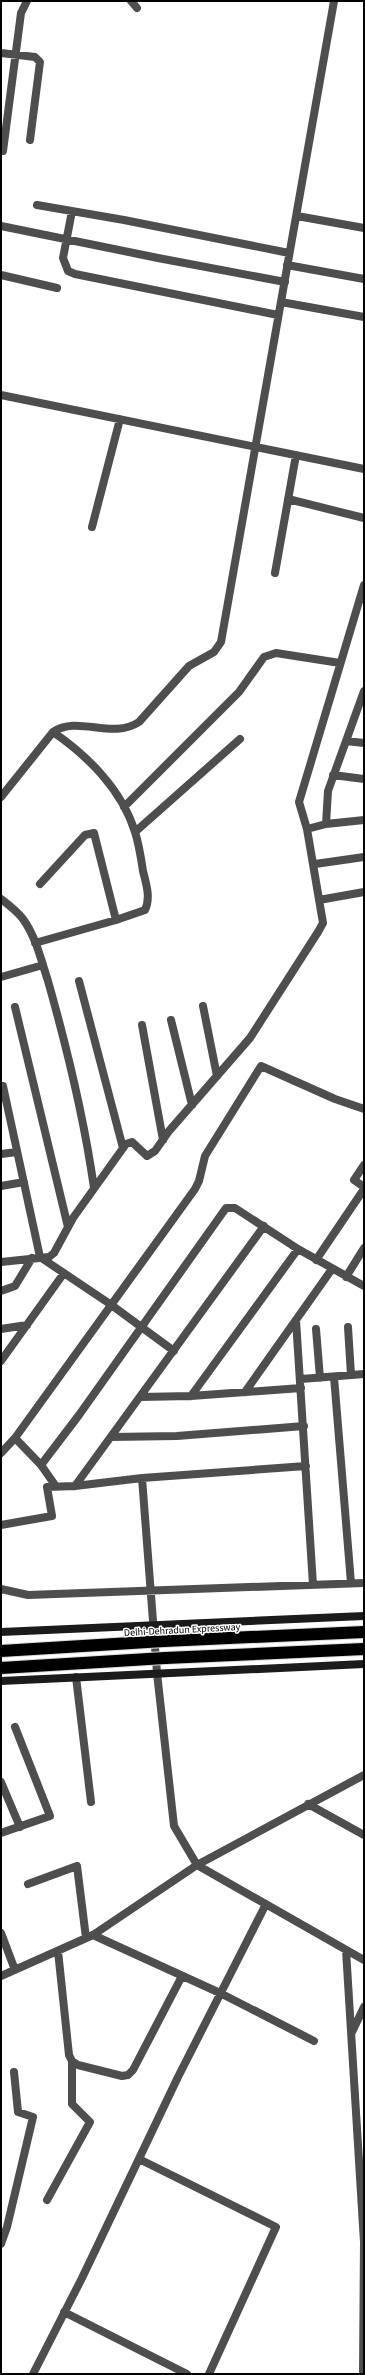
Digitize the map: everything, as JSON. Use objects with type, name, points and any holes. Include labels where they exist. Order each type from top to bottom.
[{"type":"highway","name":"Delhi-Dehradun Expressway","points":[[1,1651],[364,1632]]},
{"type":"highway","points":[[1,1668],[364,1649]]},
{"type":"street","points":[[3,151],[21,13],[27,1]]},
{"type":"street","points":[[131,1],[137,8]]},
{"type":"street","points":[[1,796],[53,732],[62,727],[116,730],[133,726],[189,666],[214,652],[218,647],[225,630],[278,315],[297,216],[334,1]]},
{"type":"street","points":[[1,53],[35,57],[40,62],[30,140]]},
{"type":"street","points":[[37,205],[289,253]]},
{"type":"street","points":[[72,211],[63,258],[64,266],[68,271],[75,274],[278,315]]},
{"type":"street","points":[[297,216],[364,228]]},
{"type":"street","points":[[1,226],[284,282]]},
{"type":"street","points":[[287,265],[364,279]]},
{"type":"street","points":[[1,275],[57,288]]},
{"type":"street","points":[[281,302],[364,317]]},
{"type":"street","points":[[1,395],[364,469]]},
{"type":"street","points":[[92,528],[120,419]]},
{"type":"street","points":[[275,573],[296,456]]},
{"type":"street","points":[[288,499],[364,518]]},
{"type":"street","points":[[1,1262],[49,1256],[54,1253],[68,1227],[123,1148],[132,1142],[147,1156],[155,1152],[192,1105],[250,1038],[323,923],[314,864],[307,829],[299,802],[364,585]]},
{"type":"street","points":[[124,807],[239,692],[264,657],[276,653],[340,663]]},
{"type":"street","points":[[326,824],[326,799],[333,775],[364,691]]},
{"type":"street","points":[[35,943],[142,912],[148,905],[148,897],[135,832],[124,807],[103,777],[82,753],[53,732]]},
{"type":"street","points":[[135,832],[240,739]]},
{"type":"street","points":[[346,741],[364,744]]},
{"type":"street","points":[[333,775],[364,779]]},
{"type":"street","points":[[307,829],[326,824],[364,820]]},
{"type":"street","points":[[40,884],[85,835],[94,833],[116,920]]},
{"type":"street","points":[[314,864],[364,857]]},
{"type":"street","points":[[319,900],[364,892]]},
{"type":"street","points":[[1,899],[24,920],[44,966],[62,1035],[90,1156],[94,1188]]},
{"type":"street","points":[[1,977],[44,966]]},
{"type":"street","points":[[79,982],[123,1148]]},
{"type":"street","points":[[203,1006],[218,1076]]},
{"type":"street","points":[[15,1007],[68,1227]]},
{"type":"street","points":[[171,1020],[192,1105]]},
{"type":"street","points":[[142,1025],[163,1140]]},
{"type":"street","points":[[1,1453],[14,1438],[195,1189],[199,1181],[205,1156],[261,1066],[335,1099],[364,1109]]},
{"type":"street","points":[[1,1291],[15,1286],[36,1258],[24,1182],[3,1086]]},
{"type":"street","points":[[1,1154],[17,1152]]},
{"type":"street","points":[[316,1260],[364,1188],[354,1180],[364,1165]]},
{"type":"street","points":[[1,1186],[24,1182]]},
{"type":"street","points":[[41,1465],[226,1208],[235,1208],[316,1260],[364,1286]]},
{"type":"street","points":[[76,1486],[264,1226]]},
{"type":"street","points":[[346,1277],[364,1248]]},
{"type":"street","points":[[191,1396],[298,1249]]},
{"type":"street","points":[[36,1258],[64,1273],[110,1304],[174,1351]]},
{"type":"street","points":[[245,1392],[332,1269]]},
{"type":"street","points":[[1,1361],[64,1273]]},
{"type":"street","points":[[296,1320],[301,1379],[313,1585]]},
{"type":"street","points":[[1,1329],[27,1325]]},
{"type":"street","points":[[348,1326],[351,1375]]},
{"type":"street","points":[[316,1329],[320,1378]]},
{"type":"street","points":[[301,1379],[364,1374]]},
{"type":"street","points":[[334,1377],[350,1583]]},
{"type":"street","points":[[140,1397],[191,1396],[301,1388]]},
{"type":"street","points":[[111,1437],[177,1436],[304,1426]]},
{"type":"street","points":[[14,1438],[41,1465],[55,1485]]},
{"type":"street","points":[[1,1524],[52,1516],[47,1486],[76,1486],[142,1478],[306,1466]]},
{"type":"street","points":[[142,1478],[157,1673],[174,1826],[197,1865],[364,1960]]},
{"type":"street","points":[[1,1590],[28,1595],[151,1592],[364,1583]]},
{"type":"street","points":[[1,1632],[153,1624],[364,1616]]},
{"type":"street","points":[[1,1681],[364,1664]]},
{"type":"street","points":[[76,1677],[91,1802]]},
{"type":"street","points":[[1,1833],[50,1816],[14,1727]]},
{"type":"street","points":[[1,1976],[90,1936],[197,1865],[364,1775]]},
{"type":"street","points":[[1,1782],[20,1827]]},
{"type":"street","points":[[308,1804],[364,1835]]},
{"type":"street","points":[[28,1884],[78,1866],[90,1936]]},
{"type":"street","points":[[33,2374],[220,1993],[266,1904]]},
{"type":"street","points":[[1,1933],[15,1970]]},
{"type":"street","points":[[90,1936],[220,1993],[314,2041]]},
{"type":"street","points":[[346,1950],[364,2242],[363,2374]]},
{"type":"street","points":[[47,2200],[90,2122],[72,2104],[72,2062],[58,1951]]},
{"type":"street","points":[[72,2062],[78,2065],[115,2074],[128,2075],[133,2070],[182,1976]]},
{"type":"street","points":[[352,2032],[364,2007]]},
{"type":"street","points":[[1,2244],[4,2226],[33,2117],[18,2112],[14,2072]]},
{"type":"street","points":[[138,2159],[276,2227],[209,2374]]},
{"type":"street","points":[[64,2312],[187,2374]]}]
